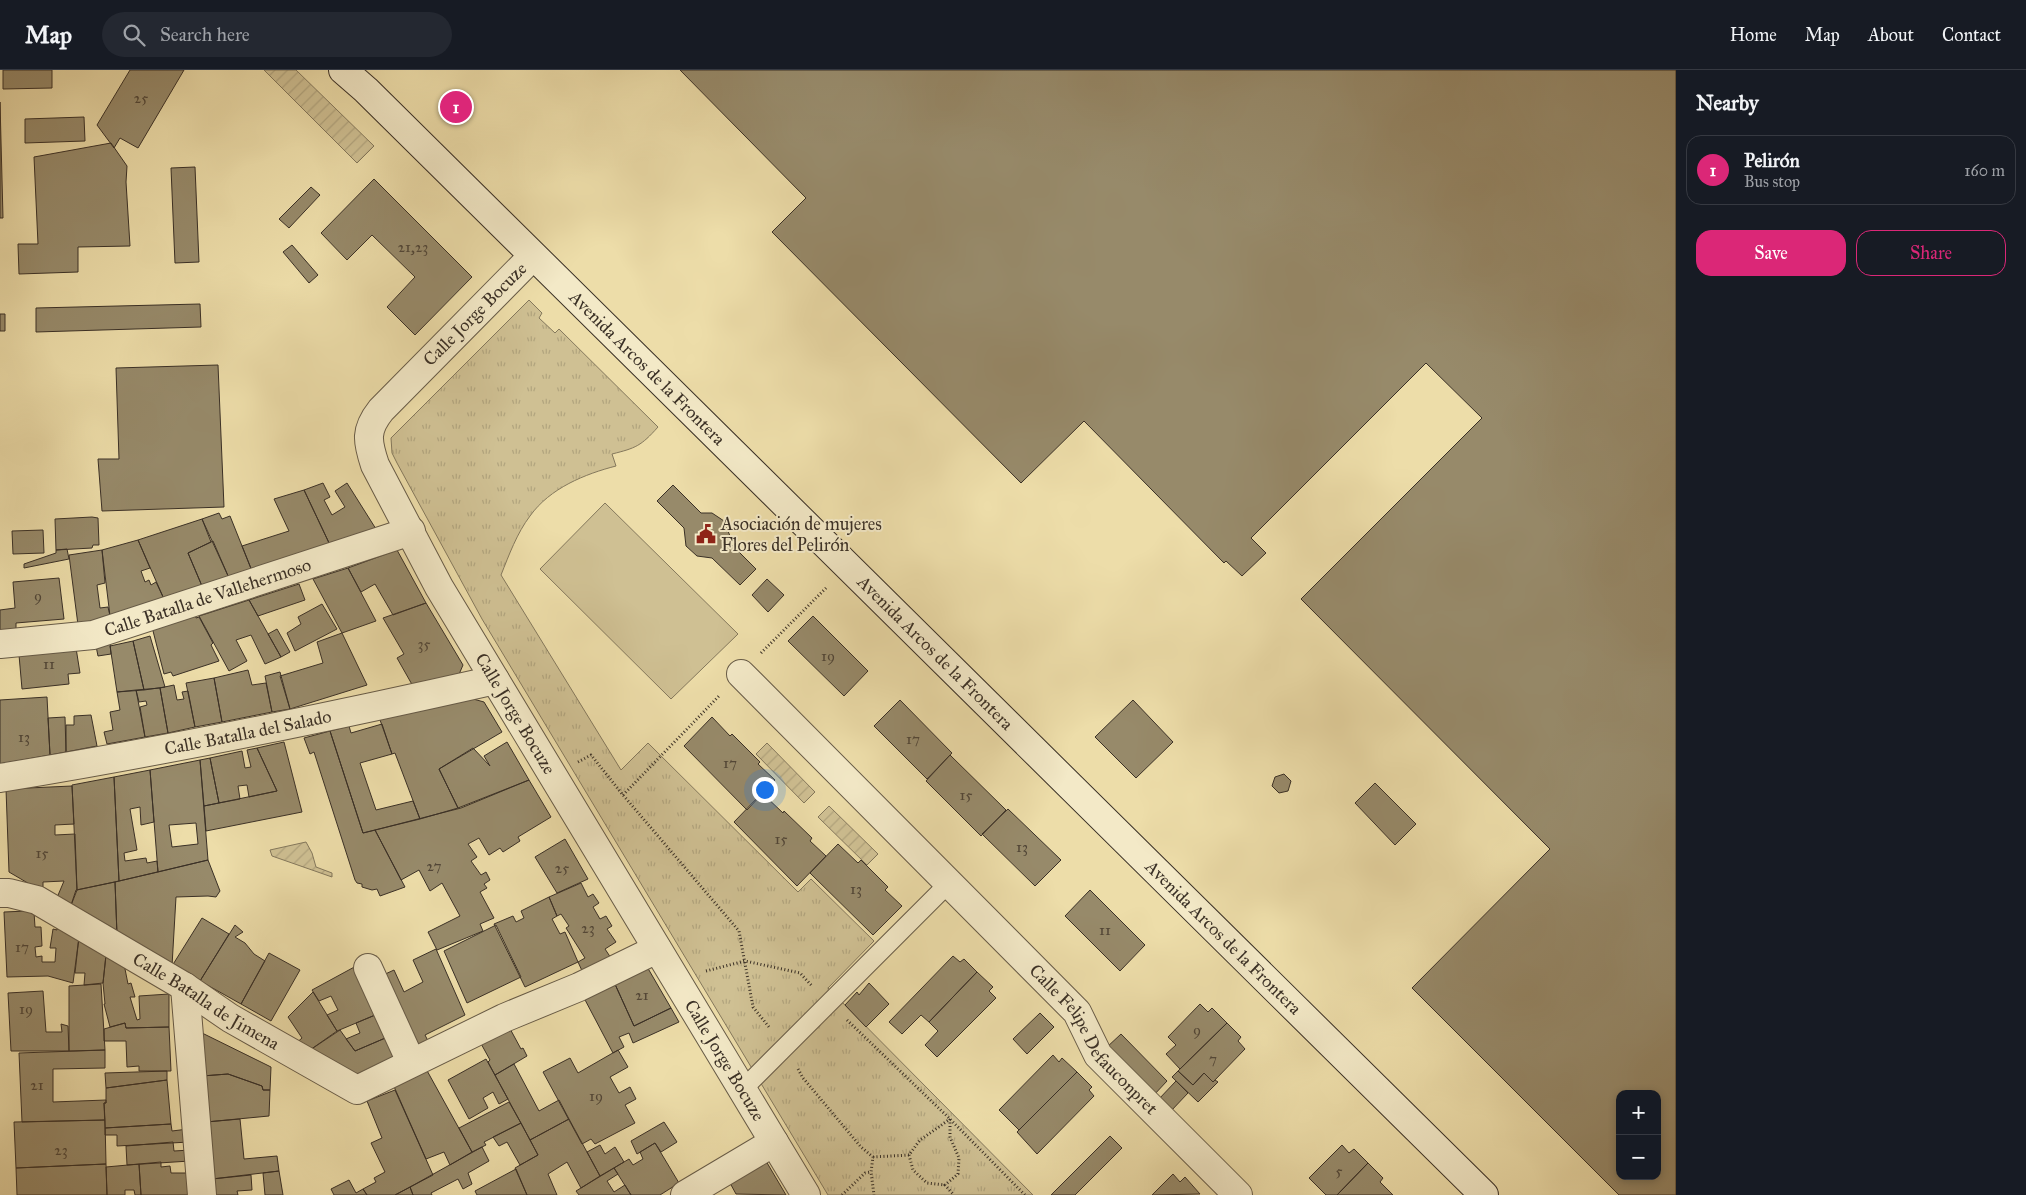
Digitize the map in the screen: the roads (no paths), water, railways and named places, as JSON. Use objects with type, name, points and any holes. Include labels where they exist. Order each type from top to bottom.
[{"type":"street","name":"Avenida Arcos de la Frontera","points":[[343,70],[359,80],[533,256],[1484,1195]]},
{"type":"street","name":"Calle Jorge Bocuze","points":[[533,256],[380,410],[368,432],[372,456],[439,587],[806,1195]]},
{"type":"street","name":"Calle Batalla de Vallehermoso","points":[[0,644],[93,635],[411,531]]},
{"type":"street","name":"Calle Felipe Defauconpret","points":[[740,674],[1077,1012],[1098,1055],[1238,1195]]},
{"type":"street","name":"Calle Batalla del Salado","points":[[0,778],[70,767],[377,707],[495,680]]},
{"type":"street","name":"Calle Batalla de Jimena","points":[[0,893],[37,900],[185,987],[230,1018],[357,1090],[504,1018],[579,988],[657,949]]},
{"type":"street","points":[[368,968],[411,1062]]},
{"type":"street","points":[[185,987],[202,1195]]},
{"type":"street","points":[[686,1195],[774,1142]]},
{"type":"lane","points":[[743,1089],[949,883]]},
{"type":"place","name":"Pelirón","points":[[456,107]]},
{"type":"place","name":"Asociación de mujeres Flores del Pelirón","points":[[706,534]]}]
